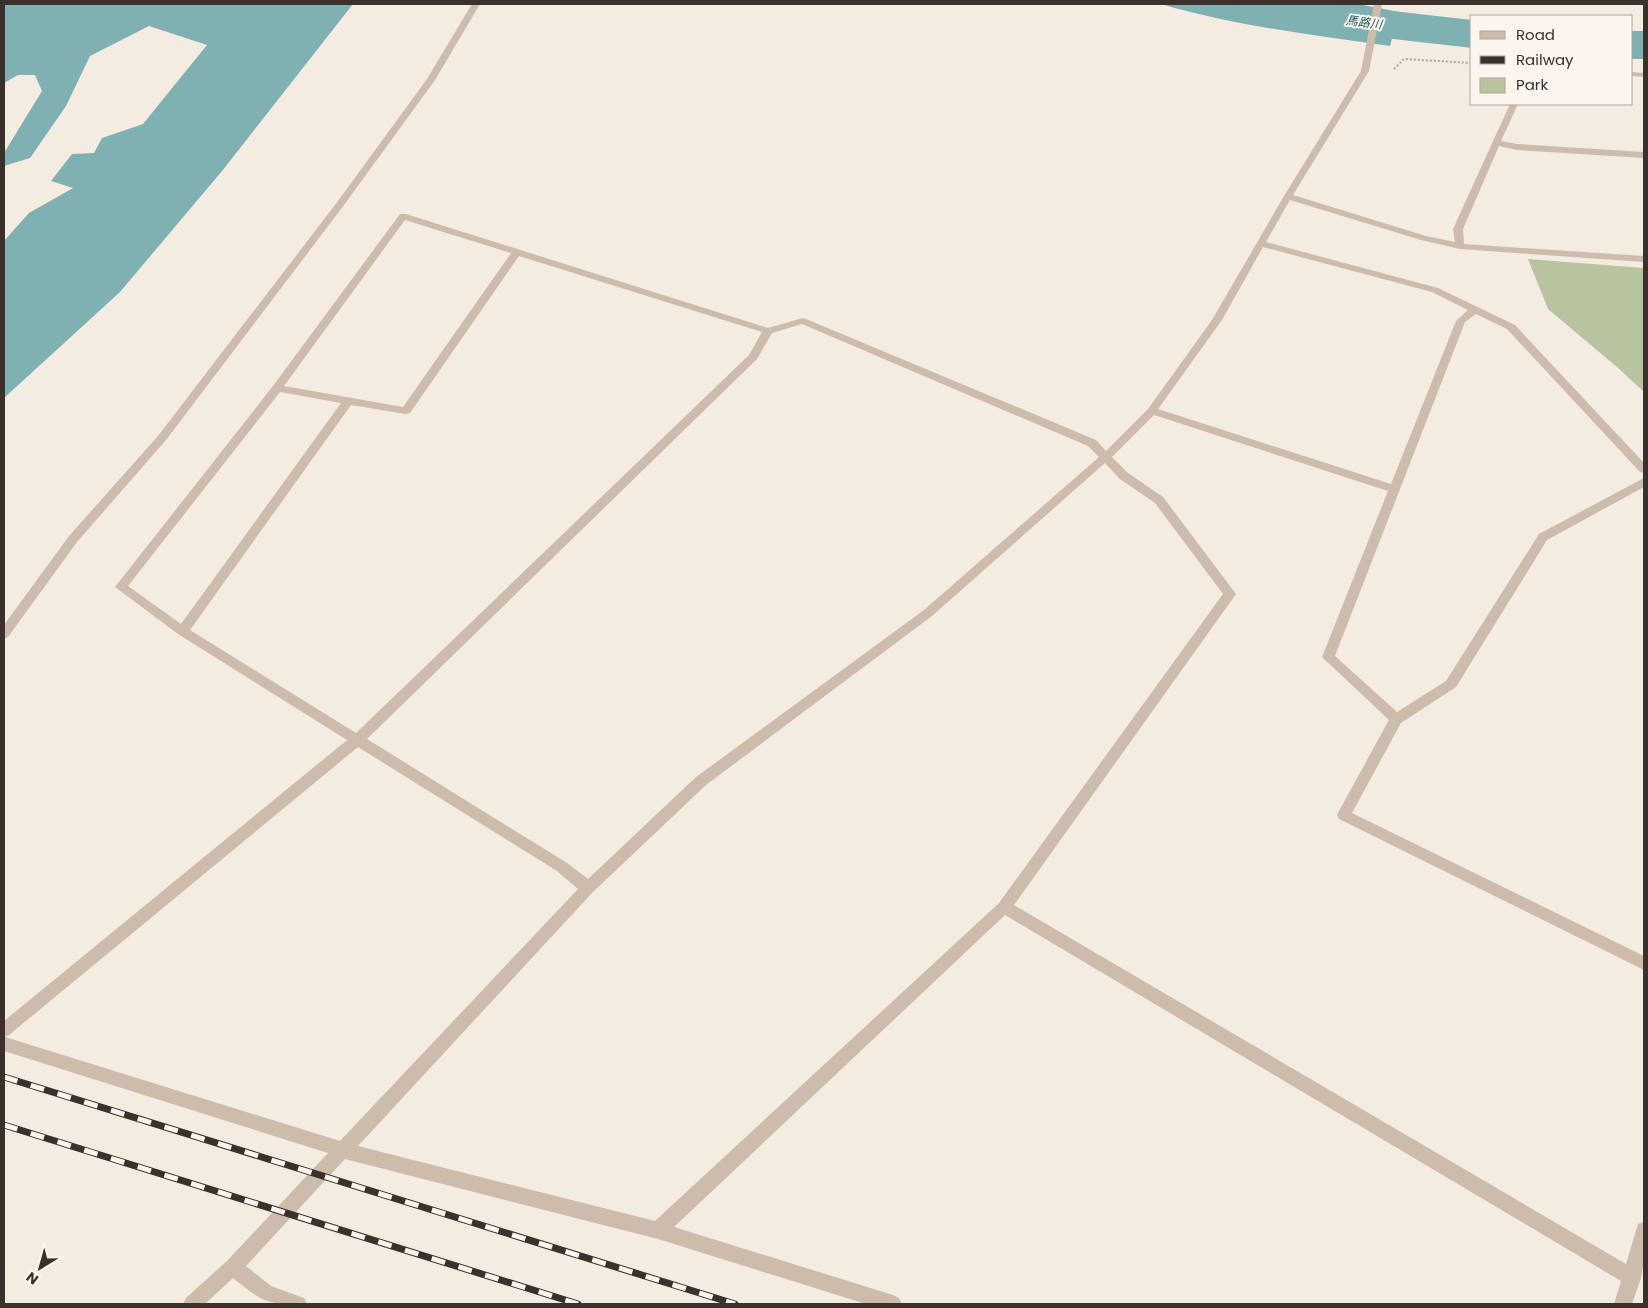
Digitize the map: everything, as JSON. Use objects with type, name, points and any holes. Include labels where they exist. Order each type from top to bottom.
[{"type":"street","points":[[4,634],[73,539],[162,438],[341,203],[431,80],[476,4]]},
{"type":"street","points":[[192,1304],[233,1267],[588,888],[701,781],[928,613],[1106,457],[1152,411],[1217,320],[1288,196],[1365,71],[1378,4]]},
{"type":"street","points":[[1460,246],[1458,229],[1514,105]]},
{"type":"street","points":[[1497,143],[1517,148],[1644,155]]},
{"type":"street","points":[[1288,196],[1424,238],[1460,246],[1644,259]]},
{"type":"street","points":[[588,888],[562,867],[182,630],[121,587],[277,388],[403,216],[768,331],[803,321],[1092,443],[1124,476],[1159,500],[1230,594],[1004,907],[658,1230]]},
{"type":"street","points":[[1261,244],[1435,290],[1511,327],[1644,469]]},
{"type":"street","points":[[277,388],[406,412],[517,252]]},
{"type":"street","points":[[1396,719],[1328,657],[1461,321],[1474,309]]},
{"type":"street","points":[[4,1030],[358,739],[753,357],[768,331]]},
{"type":"street","points":[[182,630],[348,401]]},
{"type":"street","points":[[1152,411],[1394,488]]},
{"type":"street","points":[[1644,482],[1543,537],[1451,684],[1396,719],[1344,814],[1644,963]]},
{"type":"street","points":[[1004,907],[1632,1278]]},
{"type":"street","points":[[4,1044],[343,1150],[658,1230],[893,1304]]},
{"type":"street","points":[[1623,1304],[1632,1278],[1644,1230]]},
{"type":"street","points":[[233,1267],[266,1293],[298,1304]]},
{"type":"path","points":[[1394,69],[1404,59],[1470,63]]},
{"type":"green space","points":[[1528,259],[1644,268],[1644,392],[1548,309]]},
{"type":"water","points":[[4,4],[353,4],[222,171],[120,292],[4,398],[4,241],[29,213],[73,188],[51,181],[72,154],[94,153],[102,138],[143,124],[207,45],[149,26],[90,56],[66,106],[30,158],[4,166],[4,153],[42,91],[35,75],[18,75],[4,83]]},
{"type":"water","points":[[1161,4],[1358,4],[1399,12],[1390,46],[1246,24]]},
{"type":"waterway","name":"馬路川","points":[[1256,4],[1346,20],[1470,34]]},
{"type":"waterway","name":"馬路川","points":[[1633,45],[1644,45]]},
{"type":"railway","points":[[4,1077],[735,1304]]},
{"type":"railway","points":[[4,1125],[578,1304]]}]
